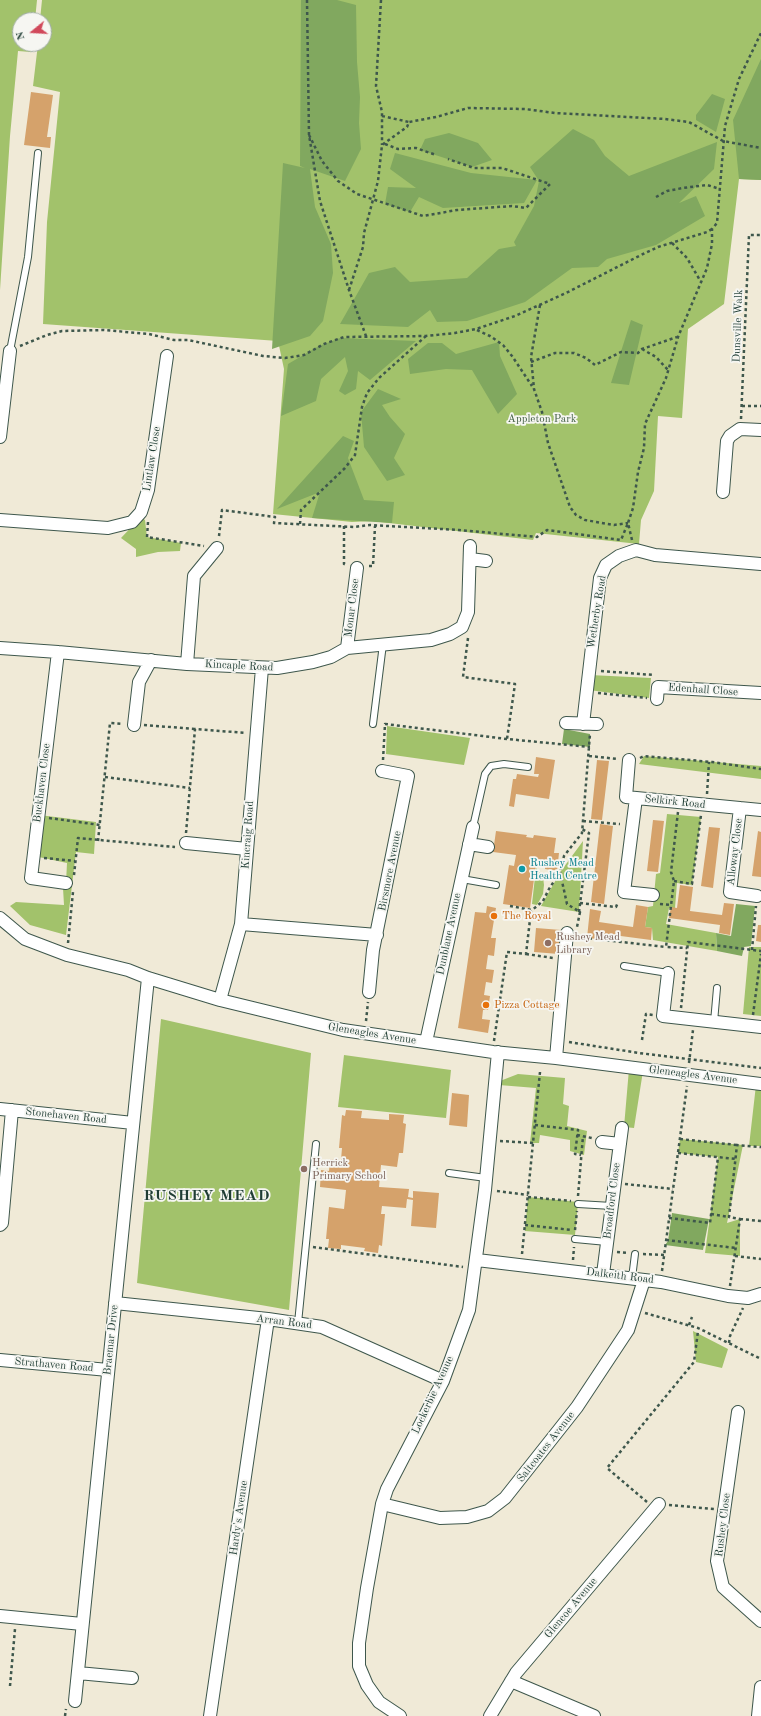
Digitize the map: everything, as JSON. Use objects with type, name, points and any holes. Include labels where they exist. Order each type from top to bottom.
[{"type":"street","points":[[0,437],[10,351]]},
{"type":"street","name":"Lintlaw Close","points":[[141,512],[148,490],[167,356]]},
{"type":"street","points":[[723,492],[726,441],[734,431],[740,429],[761,430]]},
{"type":"street","points":[[0,520],[108,528],[132,522],[141,512]]},
{"type":"street","points":[[462,627],[468,612],[470,546]]},
{"type":"street","points":[[187,664],[194,576],[217,548]]},
{"type":"street","points":[[636,550],[655,555],[761,564]]},
{"type":"street","name":"Wetherby Road","points":[[583,724],[588,670],[600,578],[606,565],[619,556],[636,550]]},
{"type":"street","points":[[470,559],[486,561]]},
{"type":"street","name":"Monar Close","points":[[347,648],[357,568]]},
{"type":"street","name":"Kincaple Road","points":[[0,648],[187,664],[277,668],[313,662],[331,657],[347,648],[431,640],[450,634],[462,627]]},
{"type":"street","name":"Buckhaven Close","points":[[58,652],[31,878],[71,884]]},
{"type":"street","points":[[134,725],[139,682],[151,660]]},
{"type":"street","name":"Kincraig Road","points":[[220,1000],[241,924],[262,668]]},
{"type":"street","name":"Edenhall Close","points":[[657,699],[658,681],[761,693]]},
{"type":"street","points":[[566,723],[597,724]]},
{"type":"street","name":"Selkirk Road","points":[[629,760],[626,797],[761,810]]},
{"type":"street","name":"Birsmore Avenue","points":[[369,992],[373,950],[408,776],[382,771]]},
{"type":"street","points":[[636,798],[624,892],[652,895]]},
{"type":"street","name":"Alloway Close","points":[[740,808],[730,892],[757,896]]},
{"type":"street","name":"Dunblane Avenue","points":[[426,1042],[473,826]]},
{"type":"street","points":[[186,843],[247,849]]},
{"type":"street","points":[[469,844],[488,847]]},
{"type":"street","name":"Gleneagles Avenue","points":[[0,918],[25,939],[67,955],[128,970],[148,978],[220,1000],[343,1030],[495,1052],[556,1058],[761,1084]]},
{"type":"street","points":[[241,924],[377,935]]},
{"type":"street","points":[[556,1058],[567,933]]},
{"type":"street","points":[[668,973],[663,1016],[756,1026]]},
{"type":"street","name":"Braemar Drive","points":[[75,1701],[148,978]]},
{"type":"street","name":"Lockerbie Avenue","points":[[400,1716],[379,1702],[366,1685],[359,1666],[363,1619],[382,1504],[387,1489],[443,1380],[469,1310],[485,1184],[495,1052]]},
{"type":"street","points":[[0,1225],[2,1223],[6,1109]]},
{"type":"street","name":"Stonehaven Road","points":[[6,1109],[133,1123]]},
{"type":"street","name":"Broadford Close","points":[[603,1274],[622,1128]]},
{"type":"street","points":[[602,1142],[620,1144]]},
{"type":"street","name":"Dalkeith Road","points":[[476,1264],[521,1265],[603,1274],[661,1282],[728,1296],[748,1298],[761,1294]]},
{"type":"street","name":"Saltcoates Avenue","points":[[382,1504],[440,1518],[467,1517],[488,1512],[505,1498],[577,1407],[628,1330],[634,1310],[638,1279]]},
{"type":"street","name":"Arran Road","points":[[115,1303],[268,1319],[322,1327],[443,1380]]},
{"type":"street","name":"Hardy's Avenue","points":[[210,1716],[268,1319]]},
{"type":"street","name":"Strathaven Road","points":[[0,1360],[108,1370]]},
{"type":"street","name":"Rushey Close","points":[[738,1412],[717,1561],[723,1587],[761,1621]]},
{"type":"street","name":"Glencoe Avenue","points":[[490,1716],[516,1673],[659,1504]]},
{"type":"street","points":[[0,1616],[82,1624]]},
{"type":"street","points":[[78,1673],[132,1678]]},
{"type":"street","points":[[511,1681],[594,1716]]},
{"type":"street","points":[[758,1716],[761,1687]]},
{"type":"lane","points":[[10,351],[28,257],[38,153]]},
{"type":"lane","points":[[373,724],[383,644]]},
{"type":"lane","points":[[473,826],[485,774],[491,766],[504,764],[528,767]]},
{"type":"lane","points":[[462,879],[496,885]]},
{"type":"lane","points":[[624,966],[668,973]]},
{"type":"lane","points":[[714,1022],[717,988]]},
{"type":"lane","points":[[298,1323],[316,1144]]},
{"type":"lane","points":[[449,1173],[485,1184]]},
{"type":"lane","points":[[578,1203],[612,1206]]},
{"type":"lane","points":[[575,1239],[607,1242]]},
{"type":"lane","points":[[635,1254],[638,1279]]},
{"type":"path","points":[[307,0],[309,135],[320,201],[349,290],[366,336]]},
{"type":"path","points":[[349,290],[363,247],[364,233],[378,181],[384,144],[382,116],[376,86],[381,0]]},
{"type":"path","points":[[10,351],[47,335],[62,331],[93,330],[149,334],[174,340],[188,340],[263,356],[286,358],[304,355],[324,344],[344,337],[426,336],[476,329],[540,305],[643,254],[707,232],[717,223],[723,141],[731,102],[739,79],[761,33]]},
{"type":"path","points":[[382,116],[409,122],[436,117],[468,108],[525,109],[562,113],[665,119],[689,122],[723,141],[761,148]]},
{"type":"path","points":[[384,144],[407,127],[409,122]]},
{"type":"path","points":[[309,135],[322,161],[338,181],[357,194],[423,216],[457,210],[512,206],[526,208],[550,184],[502,168],[474,168],[448,159]]},
{"type":"path","points":[[384,144],[398,149],[416,148],[436,155]]},
{"type":"path","points":[[656,197],[667,191],[707,185],[720,189]]},
{"type":"path","points":[[141,512],[148,519],[147,537],[217,548],[222,510],[275,516],[274,523],[459,530],[537,537],[547,530],[621,540],[633,508],[638,472],[644,448],[645,424],[662,389],[678,337],[701,283],[710,257],[712,229]]},
{"type":"path","name":"Dunsville Walk","points":[[740,429],[750,234],[761,235]]},
{"type":"path","points":[[672,243],[687,258],[701,283]]},
{"type":"path","points":[[540,305],[534,335],[531,362],[534,389],[542,412],[548,443],[570,507],[576,515],[585,520],[614,526],[625,525],[628,523]]},
{"type":"path","points":[[476,329],[503,345],[534,389]]},
{"type":"path","points":[[300,524],[301,510],[345,468],[355,455],[362,407],[367,393],[379,378],[426,336]]},
{"type":"path","points":[[531,362],[555,353],[574,353],[586,358],[595,365],[621,352],[638,353],[642,349],[678,337]]},
{"type":"path","points":[[642,349],[656,358],[668,370]]},
{"type":"path","points":[[742,406],[761,406]]},
{"type":"path","points":[[628,523],[631,538],[636,550]]},
{"type":"path","points":[[344,526],[344,564],[357,568],[373,566],[375,526]]},
{"type":"path","points":[[462,627],[468,630],[463,677],[515,684],[507,739]]},
{"type":"path","points":[[588,670],[658,681]]},
{"type":"path","points":[[586,692],[657,699]]},
{"type":"path","points":[[98,841],[110,723],[256,734]]},
{"type":"path","points":[[382,771],[385,724],[507,739],[590,747]]},
{"type":"path","points":[[526,954],[531,911],[543,901],[549,888],[560,872],[564,856],[582,834],[590,747],[590,734],[583,724]]},
{"type":"path","points":[[67,955],[71,884],[78,838],[185,848],[195,729]]},
{"type":"path","points":[[589,756],[629,760],[636,760],[644,756],[709,762],[761,769]]},
{"type":"path","points":[[674,881],[692,884],[709,762]]},
{"type":"path","points":[[105,778],[190,788]]},
{"type":"path","points":[[666,947],[674,881],[671,872],[679,802]]},
{"type":"path","points":[[38,817],[100,825]]},
{"type":"path","points":[[583,821],[633,824]]},
{"type":"path","points":[[582,829],[589,833],[576,937],[687,948]]},
{"type":"path","points":[[34,856],[75,861]]},
{"type":"path","points":[[560,872],[567,904],[579,912]]},
{"type":"path","points":[[580,903],[616,907],[624,892]]},
{"type":"path","points":[[752,950],[757,896]]},
{"type":"path","points":[[510,906],[533,910]]},
{"type":"path","points":[[680,1018],[688,942],[761,951]]},
{"type":"path","points":[[495,1052],[507,952],[564,960]]},
{"type":"path","points":[[756,1026],[756,997],[761,954]]},
{"type":"path","points":[[365,1034],[369,992]]},
{"type":"path","points":[[756,997],[761,997]]},
{"type":"path","points":[[642,1040],[646,1014],[663,1016]]},
{"type":"path","points":[[661,1282],[694,1020]]},
{"type":"path","points":[[557,1041],[689,1060],[761,1068]]},
{"type":"path","points":[[521,1265],[540,1072]]},
{"type":"path","points":[[535,1125],[578,1130],[575,1154],[582,1155]]},
{"type":"path","points":[[680,1139],[761,1147]]},
{"type":"path","points":[[489,1140],[533,1143]]},
{"type":"path","points":[[729,1217],[737,1145]]},
{"type":"path","points":[[678,1153],[736,1159]]},
{"type":"path","points":[[669,1218],[710,1223],[718,1157]]},
{"type":"path","points":[[615,1183],[673,1189]]},
{"type":"path","points":[[485,1184],[528,1196],[578,1203]]},
{"type":"path","points":[[711,1214],[761,1221]]},
{"type":"path","points":[[728,1296],[740,1219]]},
{"type":"path","points":[[525,1225],[575,1230]]},
{"type":"path","points":[[666,1240],[736,1248]]},
{"type":"path","points":[[306,1246],[476,1264]]},
{"type":"path","points":[[735,1256],[761,1259]]},
{"type":"path","points":[[729,1343],[730,1336],[748,1298]]},
{"type":"path","points":[[634,1310],[689,1325],[761,1359]]},
{"type":"path","points":[[689,1325],[692,1317]]},
{"type":"path","points":[[698,1332],[694,1362],[607,1468],[648,1503],[724,1510]]},
{"type":"path","points":[[10,1686],[16,1618]]},
{"type":"green space","points":[[0,0],[37,0],[36,12],[12,12],[12,52],[18,52],[10,136],[0,290]]},
{"type":"green space","name":"Appleton Park","points":[[42,0],[761,0],[761,180],[739,179],[724,304],[688,329],[682,418],[658,416],[654,491],[641,520],[639,544],[536,533],[533,540],[372,521],[352,522],[273,514],[284,369],[278,341],[43,324],[47,222],[60,92],[33,86],[37,52],[52,52],[52,12],[41,12]]},
{"type":"green space","points":[[301,0],[337,0],[356,5],[361,149],[345,181],[310,169],[315,207],[331,244],[333,273],[323,321],[310,336],[272,349],[283,163],[305,168],[300,166]]},
{"type":"green space","points":[[761,59],[761,180],[739,179],[733,120]]},
{"type":"green space","points":[[712,94],[725,99],[716,132],[696,120],[696,115]]},
{"type":"green space","points":[[573,129],[594,140],[605,156],[629,176],[717,142],[714,169],[679,203],[696,196],[705,216],[656,245],[607,259],[598,267],[572,268],[525,302],[467,321],[437,322],[430,310],[408,327],[340,324],[369,273],[395,267],[410,282],[467,278],[499,249],[516,246],[514,242],[534,206],[539,181],[530,167]]},
{"type":"green space","points":[[449,133],[478,143],[492,160],[472,167],[420,150],[425,139]]},
{"type":"green space","points":[[395,153],[471,173],[537,180],[524,203],[443,208],[419,197],[410,212],[385,204],[388,187],[416,188],[390,169]]},
{"type":"green space","points":[[631,320],[643,325],[629,385],[611,383]]},
{"type":"green space","points":[[340,338],[416,341],[370,380],[358,371],[356,389],[345,395],[339,391],[348,371],[345,357],[321,379],[316,401],[281,416],[288,364],[319,346]]},
{"type":"green space","points":[[499,342],[500,356],[517,394],[498,414],[472,370],[446,369],[410,374],[408,359],[428,343],[442,343],[456,354]]},
{"type":"green space","points":[[378,389],[401,399],[382,405],[405,434],[394,458],[405,475],[387,481],[364,447],[361,412]]},
{"type":"green space","points":[[343,436],[354,441],[348,458],[364,500],[394,502],[392,523],[312,518],[320,492],[277,509]]},
{"type":"green space","points":[[141,517],[145,520],[147,537],[181,543],[180,551],[158,552],[136,557],[136,549],[121,538]]},
{"type":"green space","points":[[590,675],[651,678],[649,698],[589,690]]},
{"type":"green space","points":[[387,726],[470,738],[464,765],[386,754]]},
{"type":"green space","points":[[564,729],[590,734],[590,747],[562,744]]},
{"type":"green space","points":[[644,756],[761,766],[761,779],[639,764]]},
{"type":"green space","points":[[667,814],[701,817],[692,885],[677,883],[675,908],[669,908],[666,924],[716,933],[717,951],[653,940],[652,928],[645,927],[648,907],[653,906],[656,874],[660,873]]},
{"type":"green space","points":[[39,815],[96,822],[94,854],[76,852],[66,935],[30,925],[10,906],[16,902],[64,905],[63,888],[72,882],[66,883],[67,863],[34,856]]},
{"type":"green space","points":[[583,841],[579,912],[541,906],[561,871]]},
{"type":"green space","points":[[536,868],[543,877],[544,885],[543,894],[537,905],[532,904]]},
{"type":"green space","points":[[736,904],[755,906],[751,946],[744,947],[742,956],[717,951],[716,933],[731,936]]},
{"type":"green space","points":[[749,947],[761,947],[761,1016],[743,1014]]},
{"type":"green space","points":[[161,1019],[311,1053],[289,1310],[137,1283]]},
{"type":"green space","points":[[344,1055],[451,1070],[446,1118],[338,1107]]},
{"type":"green space","points":[[629,1069],[643,1071],[634,1128],[624,1127]]},
{"type":"green space","points":[[518,1074],[565,1078],[563,1104],[569,1106],[567,1126],[587,1131],[584,1155],[570,1151],[570,1140],[540,1135],[539,1143],[530,1143],[536,1088],[499,1085],[500,1081]]},
{"type":"green space","points":[[756,1085],[761,1086],[761,1146],[749,1146]]},
{"type":"green space","points":[[680,1139],[743,1145],[727,1223],[740,1219],[740,1256],[705,1253],[718,1157],[678,1153]]},
{"type":"green space","points":[[528,1197],[578,1202],[575,1235],[525,1231]]},
{"type":"green space","points":[[672,1213],[709,1219],[703,1250],[665,1245],[668,1241]]},
{"type":"green space","points":[[693,1331],[728,1349],[722,1368],[696,1362]]},
{"type":"building","points":[[31,92],[53,95],[47,137],[51,137],[50,148],[24,145]]},
{"type":"building","points":[[536,757],[555,760],[549,799],[516,794],[514,807],[509,806],[513,779],[516,779],[517,774],[538,777],[539,774],[534,774]]},
{"type":"building","points":[[597,760],[609,761],[602,820],[591,819]]},
{"type":"building","points":[[653,820],[664,821],[658,872],[647,871]]},
{"type":"building","points":[[600,824],[613,826],[604,904],[591,902]]},
{"type":"building","points":[[709,827],[720,828],[713,888],[701,886]]},
{"type":"building","name":"Rushey Mead Health Centre","points":[[496,831],[527,835],[526,837],[533,838],[534,835],[556,838],[554,853],[559,853],[557,871],[545,869],[545,866],[536,865],[530,908],[503,904],[509,865],[514,866],[516,855],[493,852]]},
{"type":"building","points":[[758,831],[761,832],[761,877],[752,876]]},
{"type":"building","points":[[680,885],[693,887],[690,911],[722,915],[724,903],[734,904],[730,935],[719,933],[720,925],[669,918],[671,907],[677,908]]},
{"type":"building","points":[[636,905],[648,907],[645,927],[652,928],[651,940],[598,933],[597,939],[587,938],[590,909],[601,911],[599,922],[633,927]]},
{"type":"building","points":[[487,906],[496,908],[491,938],[496,938],[494,956],[488,955],[486,969],[494,970],[492,983],[486,982],[484,995],[490,996],[488,1010],[483,1010],[482,1019],[490,1020],[488,1033],[458,1028],[475,912],[486,913]]},
{"type":"building","points":[[758,925],[761,925],[761,942],[756,941]]},
{"type":"building","name":"Rushey Mead Library","points":[[536,928],[561,930],[559,954],[534,952]]},
{"type":"building","points":[[452,1093],[469,1095],[467,1127],[449,1125]]},
{"type":"building","points":[[346,1110],[362,1111],[361,1118],[389,1120],[389,1114],[404,1115],[403,1123],[406,1124],[403,1153],[399,1153],[397,1167],[381,1165],[379,1187],[409,1189],[408,1197],[413,1198],[413,1191],[439,1193],[436,1228],[411,1226],[413,1200],[407,1199],[406,1208],[382,1206],[381,1214],[385,1214],[382,1246],[379,1245],[378,1253],[364,1251],[365,1248],[341,1245],[341,1249],[328,1248],[329,1239],[326,1239],[329,1207],[344,1209],[346,1190],[320,1187],[321,1170],[329,1171],[330,1159],[341,1160],[342,1148],[339,1148],[342,1115],[345,1116]]},
{"type":"place","name":"Rushey Mead Health Centre","points":[[522,869]]},
{"type":"place","name":"The Royal","points":[[494,916]]},
{"type":"place","name":"Rushey Mead Library","points":[[548,943]]},
{"type":"place","name":"Pizza Cottage","points":[[486,1005]]},
{"type":"place","name":"Herrick Primary School","points":[[304,1169]]},
{"type":"district","name":"RUSHEY MEAD","points":[[207,1196]]}]
